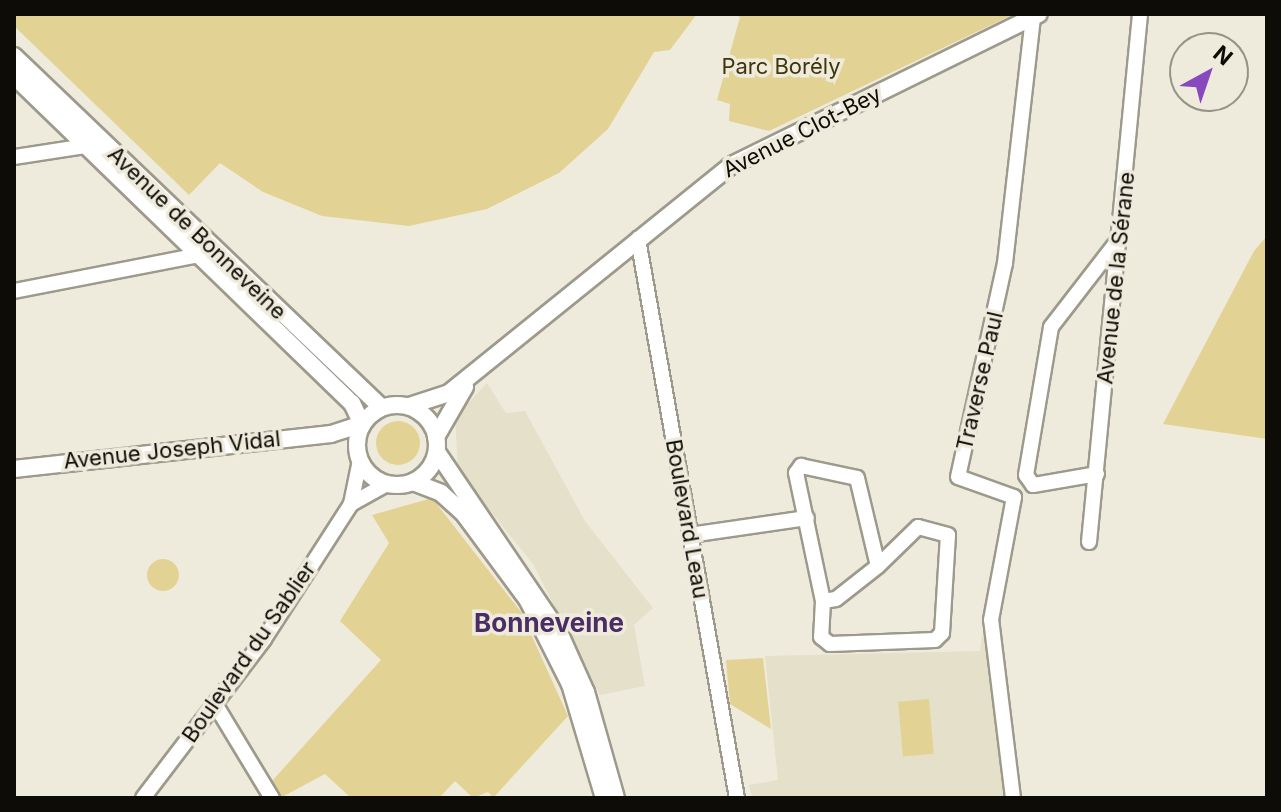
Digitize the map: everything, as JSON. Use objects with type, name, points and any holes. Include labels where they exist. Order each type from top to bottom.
[{"type":"street","name":"Avenue de la Sérane","points":[[1089,542],[1140,14]]},
{"type":"street","name":"Avenue Clot-Bey","points":[[409,406],[435,400],[475,373],[638,239],[744,158],[1036,15]]},
{"type":"street","name":"Traverse Paul","points":[[1013,798],[991,620],[1014,497],[958,477],[1005,263],[1036,15]]},
{"type":"street","name":"Avenue de Bonneveine","points":[[14,56],[381,407]]},
{"type":"street","name":"Avenue de Bonneveine","points":[[14,76],[352,403],[362,424]]},
{"type":"street","points":[[23,161],[86,146]]},
{"type":"street","name":"Boulevard Leau","points":[[638,239],[737,798]]},
{"type":"street","points":[[1097,474],[1033,485],[1026,475],[1051,327],[1119,239]]},
{"type":"street","points":[[14,291],[199,255]]},
{"type":"street","name":"Avenue Clot-Bey","points":[[437,444],[475,373]]},
{"type":"street","points":[[358,453],[362,424],[381,407],[409,406],[559,632],[592,709],[616,798]]},
{"type":"street","name":"Avenue Joseph Vidal","points":[[14,469],[331,434],[362,424]]},
{"type":"street","points":[[331,434],[358,453],[387,484],[413,482],[441,493],[464,514],[527,599],[574,694],[604,798]]},
{"type":"street","points":[[413,482],[437,444]]},
{"type":"street","name":"Boulevard du Sablier","points":[[143,798],[215,704],[351,504],[358,453]]},
{"type":"street","points":[[823,601],[878,566],[918,527],[948,535],[942,633],[935,640],[830,644],[821,637],[823,601],[796,473],[801,466],[853,474],[878,566]]},
{"type":"street","name":"Boulevard du Sablier","points":[[351,504],[387,484]]},
{"type":"street","points":[[690,535],[807,518]]},
{"type":"street","points":[[215,704],[272,798]]},
{"type":"shaded area","points":[[487,383],[506,413],[525,411],[585,521],[653,608],[634,625],[645,686],[600,695],[533,564],[458,471],[455,417]]},
{"type":"shaded area","points":[[982,635],[992,637],[1011,798],[752,798],[749,785],[778,780],[765,656],[980,651]]},
{"type":"green space","points":[[14,14],[697,14],[670,50],[654,52],[608,129],[559,173],[487,209],[409,226],[322,216],[263,192],[220,163],[189,195],[14,26]]},
{"type":"green space","name":"Parc Borély","points":[[730,14],[1014,14],[769,131],[729,121],[730,104],[717,100],[740,17]]},
{"type":"green space","points":[[1267,236],[1267,439],[1163,424],[1254,251]]},
{"type":"green space","points":[[398,421],[414,427],[420,443],[414,459],[398,465],[382,459],[376,443],[382,427]]},
{"type":"green space","points":[[432,498],[521,612],[568,716],[493,798],[488,792],[473,798],[455,781],[439,798],[351,798],[325,774],[280,798],[272,781],[381,660],[340,621],[389,543],[372,515]]},
{"type":"green space","points":[[163,559],[174,564],[179,575],[174,586],[163,591],[152,586],[147,575],[152,564]]},
{"type":"green space","points":[[763,658],[771,729],[730,704],[726,660]]},
{"type":"green space","points":[[929,699],[934,754],[903,756],[898,702]]},
{"type":"district","name":"Bonneveine","points":[[549,623]]}]
